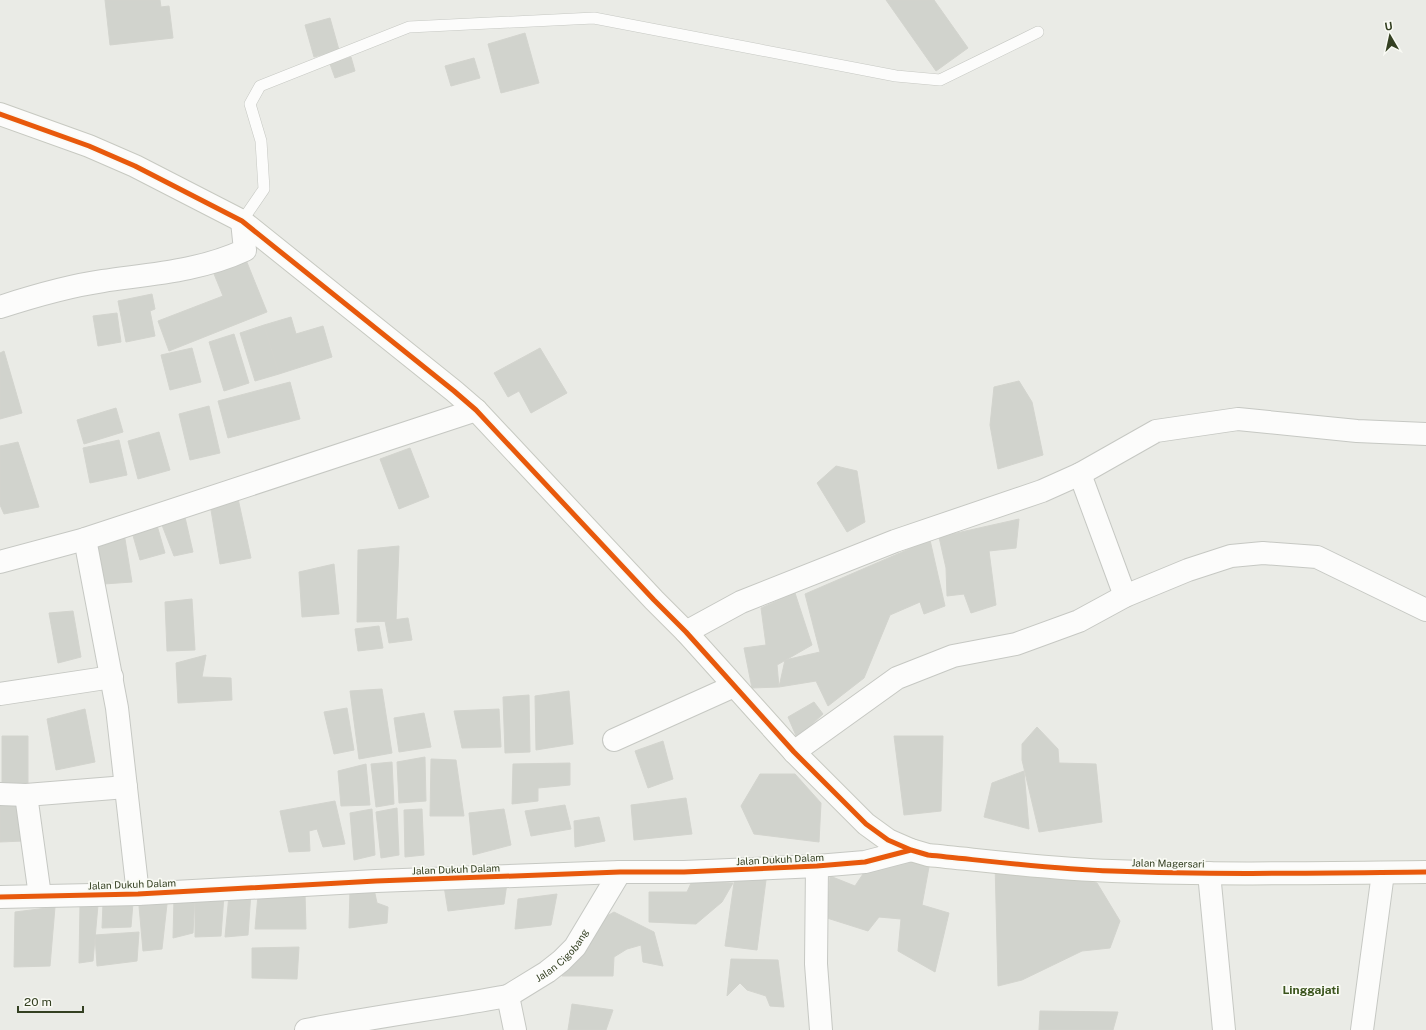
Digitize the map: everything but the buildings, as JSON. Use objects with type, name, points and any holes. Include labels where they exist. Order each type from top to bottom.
[{"type":"street","name":"Jalan Magersari","points":[[0,114],[89,146],[136,166],[242,221],[476,410],[654,600],[686,632],[794,752],[879,834],[888,840],[911,850],[928,855],[1059,868],[1112,871],[1209,873],[1426,872]]},
{"type":"street","points":[[0,307],[44,293],[94,282],[164,273],[215,262],[245,250],[242,221]]},
{"type":"street","points":[[0,562],[85,539],[476,410]]},
{"type":"street","points":[[686,632],[742,602],[895,541],[1042,491],[1080,474],[1156,431],[1226,420],[1246,419],[1357,431],[1426,434]]},
{"type":"street","points":[[1080,474],[1125,596]]},
{"type":"street","points":[[85,539],[112,677],[138,894]]},
{"type":"street","points":[[794,752],[898,678],[954,656],[1016,644],[1079,621],[1125,596],[1188,570],[1231,556],[1263,553],[1317,557],[1426,610]]},
{"type":"street","points":[[0,694],[112,677]]},
{"type":"street","points":[[614,740],[734,686]]},
{"type":"street","points":[[0,794],[26,794],[126,787]]},
{"type":"street","points":[[26,794],[40,896]]},
{"type":"street","name":"Jalan Dukuh Dalam","points":[[0,897],[138,894],[376,881],[620,872],[684,872],[817,866],[865,862],[911,850]]},
{"type":"street","points":[[817,866],[816,964],[821,1030]]},
{"type":"street","name":"Jalan Cigobang","points":[[508,996],[547,972],[561,961],[574,947],[620,872]]},
{"type":"street","points":[[1362,1030],[1382,872]]},
{"type":"street","points":[[1209,873],[1224,1030]]},
{"type":"street","points":[[306,1030],[364,1019],[456,1006],[508,996],[515,1030]]},
{"type":"lane","points":[[242,221],[264,189],[261,141],[250,104],[260,86],[409,27],[594,18],[896,76],[940,80],[1038,32]]},
{"type":"cycle path","points":[[0,114],[89,146],[135,166],[242,221],[454,391],[476,410],[654,600],[686,632],[794,752],[866,824],[888,840],[911,850],[928,855],[1089,870],[1229,873],[1426,872]]},
{"type":"cycle path","points":[[0,897],[138,894],[376,881],[620,872],[684,872],[817,866],[865,862],[911,850]]},
{"type":"district","name":"Linggajati","points":[[1311,990]]}]
